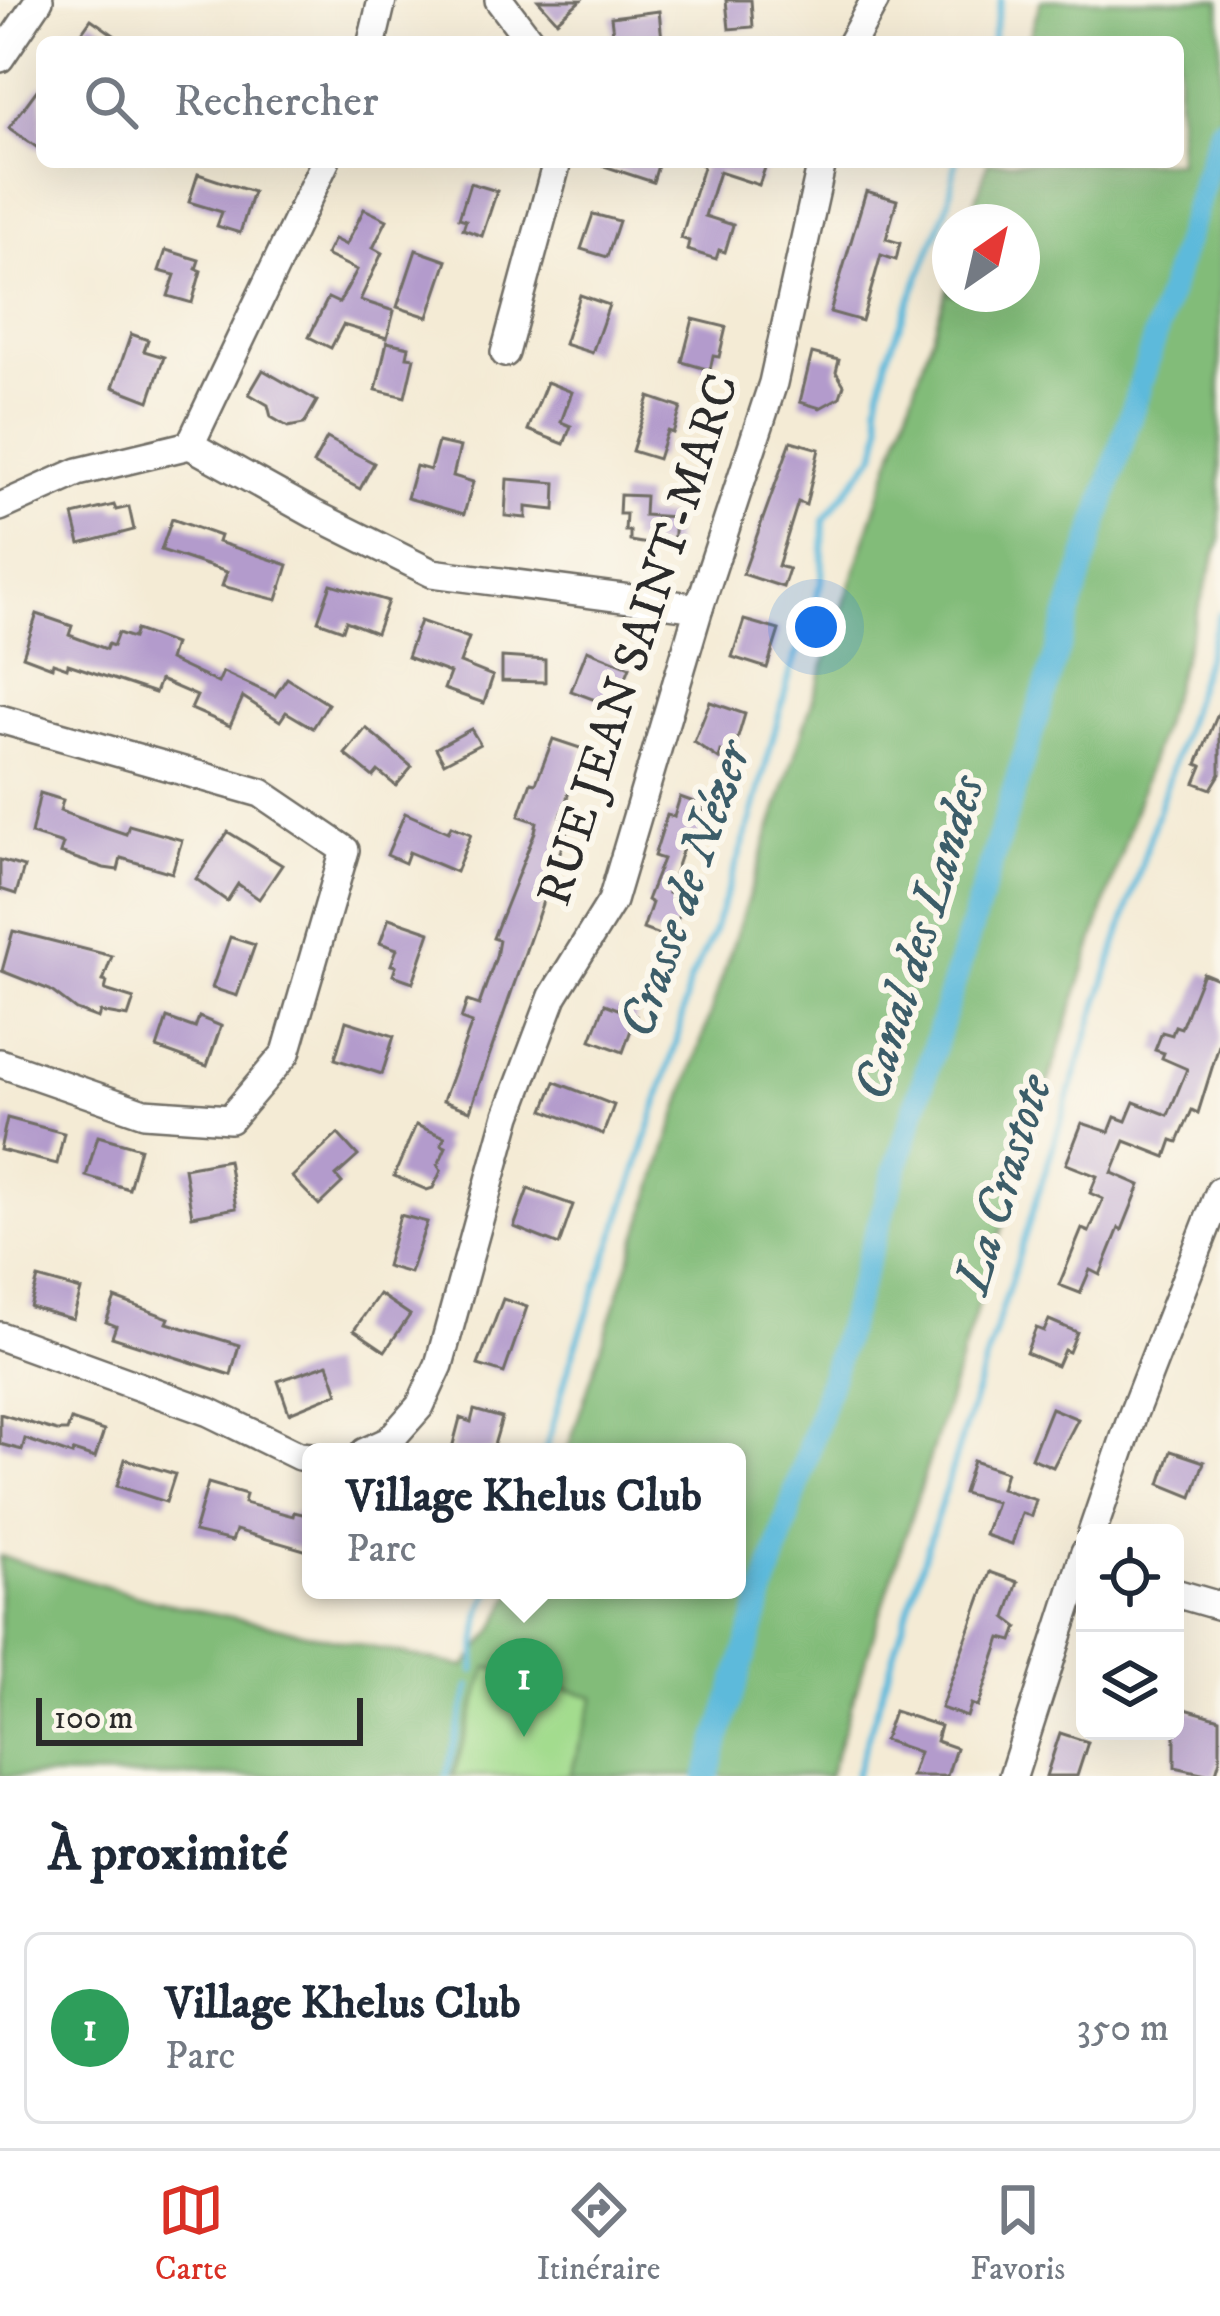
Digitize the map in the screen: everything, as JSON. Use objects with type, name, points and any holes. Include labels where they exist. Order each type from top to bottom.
[{"type":"street","points":[[0,58],[39,0]]},
{"type":"street","points":[[373,36],[382,0]]},
{"type":"street","points":[[499,0],[527,36]]},
{"type":"street","points":[[855,36],[875,0]]},
{"type":"street","points":[[190,445],[322,168]]},
{"type":"street","points":[[505,353],[555,168]]},
{"type":"street","name":"RUE JEAN SAINT-MARC","points":[[385,1443],[421,1406],[439,1365],[508,1115],[553,996],[611,901],[773,383],[821,168]]},
{"type":"street","points":[[0,507],[78,472],[190,445],[432,573],[699,608]]},
{"type":"street","points":[[0,719],[261,793],[345,850],[286,1053],[230,1119],[144,1113],[0,1063]]},
{"type":"street","points":[[1094,1524],[1220,1191]]},
{"type":"street","points":[[0,1336],[209,1412],[302,1456]]},
{"type":"street","points":[[1013,1776],[1076,1585]]},
{"type":"street","points":[[1184,1596],[1220,1606]]},
{"type":"green space","points":[[1041,0],[1220,0],[1220,541],[829,1776],[570,1776],[595,1697],[488,1667],[452,1776],[0,1776],[0,1556],[156,1601],[465,1667],[493,1631],[509,1599],[746,1599],[746,1443],[570,1443],[940,312],[1040,312],[1040,204],[975,204],[986,168],[1184,168],[1184,36],[1030,36]]},
{"type":"green space","points":[[487,1667],[595,1697],[570,1776],[453,1776]]},
{"type":"building","points":[[538,0],[581,0],[557,21]]},
{"type":"building","points":[[726,0],[751,0],[753,27],[729,29]]},
{"type":"building","points":[[659,11],[662,36],[613,36],[611,17]]},
{"type":"building","points":[[91,19],[115,36],[79,36]]},
{"type":"building","points":[[36,91],[36,147],[9,128]]},
{"type":"building","points":[[610,168],[657,168],[653,182]]},
{"type":"building","points":[[703,168],[765,168],[759,185],[719,172],[705,216],[733,225],[725,252],[719,250],[716,259],[687,250],[689,241],[681,238]]},
{"type":"building","points":[[198,174],[253,192],[240,233],[217,226],[222,212],[189,202]]},
{"type":"building","points":[[470,183],[497,191],[482,236],[463,229],[466,220],[459,218]]},
{"type":"building","points":[[866,191],[897,200],[886,239],[900,243],[896,260],[881,255],[862,321],[830,312]]},
{"type":"building","points":[[364,209],[387,220],[373,248],[382,253],[360,300],[394,311],[387,338],[343,325],[331,348],[309,337],[328,298],[339,303],[357,270],[326,255],[334,239],[346,245]]},
{"type":"building","points":[[593,214],[619,221],[607,257],[581,249]]},
{"type":"building","points":[[166,250],[199,260],[196,269],[201,271],[192,303],[168,296],[175,275],[159,271]]},
{"type":"building","points":[[416,250],[447,261],[428,317],[397,307]]},
{"type":"building","points":[[580,295],[609,305],[592,353],[564,344]]},
{"type":"building","points":[[693,319],[726,327],[719,357],[713,356],[710,370],[682,362]]},
{"type":"building","points":[[131,334],[148,340],[144,351],[164,357],[149,401],[113,387]]},
{"type":"building","points":[[387,342],[409,347],[407,357],[414,358],[405,397],[376,390]]},
{"type":"building","points":[[812,353],[839,360],[836,372],[844,385],[840,397],[820,408],[800,402]]},
{"type":"building","points":[[263,370],[317,401],[304,424],[288,427],[271,417],[268,405],[249,394]]},
{"type":"building","points":[[547,382],[572,392],[561,422],[571,426],[564,444],[528,430]]},
{"type":"building","points":[[649,397],[681,408],[658,459],[632,451]]},
{"type":"building","points":[[327,438],[374,463],[360,489],[313,464]]},
{"type":"building","points":[[791,441],[819,449],[806,505],[798,502],[778,566],[789,569],[783,587],[743,574]]},
{"type":"building","points":[[438,442],[460,447],[453,476],[473,482],[464,514],[407,498],[416,466],[430,470]]},
{"type":"building","points":[[507,479],[556,483],[555,510],[526,507],[526,518],[505,516]]},
{"type":"building","points":[[620,495],[645,496],[644,515],[675,517],[673,548],[630,541],[626,514],[619,514]]},
{"type":"building","points":[[114,505],[116,510],[129,507],[134,530],[80,544],[73,515]]},
{"type":"building","points":[[172,519],[220,536],[218,542],[288,565],[277,600],[222,586],[227,572],[161,550]]},
{"type":"building","points":[[331,584],[388,601],[376,633],[346,621],[343,630],[318,621]]},
{"type":"building","points":[[37,614],[72,626],[69,635],[106,649],[108,644],[113,646],[118,633],[133,638],[136,630],[174,644],[169,660],[218,683],[223,672],[275,696],[287,678],[328,704],[313,728],[286,712],[280,721],[243,697],[230,726],[191,709],[197,696],[160,680],[155,693],[68,664],[67,668],[53,663],[52,667],[23,656]]},
{"type":"building","points":[[744,620],[779,630],[767,668],[732,657]]},
{"type":"building","points":[[420,621],[469,638],[460,663],[493,676],[484,703],[444,689],[450,673],[407,657]]},
{"type":"building","points":[[587,650],[630,667],[614,707],[571,691]]},
{"type":"building","points":[[502,657],[545,660],[545,682],[502,681]]},
{"type":"building","points":[[710,702],[745,714],[733,754],[721,751],[719,759],[694,742]]},
{"type":"building","points":[[1220,709],[1220,774],[1211,789],[1195,783],[1202,766],[1197,764]]},
{"type":"building","points":[[366,728],[412,767],[396,786],[378,771],[373,777],[345,754]]},
{"type":"building","points":[[471,729],[480,744],[444,763],[436,748]]},
{"type":"building","points":[[553,739],[583,749],[557,829],[567,832],[470,1111],[443,1101],[472,1023],[461,1019],[467,1001],[479,1005],[496,957],[499,940],[493,938],[537,822],[519,816]]},
{"type":"building","points":[[40,793],[63,800],[60,811],[126,834],[129,825],[182,840],[172,873],[121,858],[118,870],[104,868],[60,853],[63,844],[31,834]]},
{"type":"building","points":[[680,797],[705,806],[702,815],[706,816],[700,837],[688,833],[668,893],[685,899],[670,939],[643,929],[652,903],[647,900],[663,859],[654,856],[667,815],[674,817]]},
{"type":"building","points":[[405,813],[448,832],[451,826],[471,834],[456,872],[409,852],[405,863],[387,855]]},
{"type":"building","points":[[228,832],[282,865],[259,899],[238,884],[227,901],[196,879]]},
{"type":"building","points":[[0,860],[24,867],[16,894],[0,889]]},
{"type":"building","points":[[389,918],[430,932],[413,982],[393,975],[397,949],[380,943]]},
{"type":"building","points":[[13,931],[112,956],[103,981],[107,982],[105,990],[134,999],[128,1017],[100,1012],[98,1018],[76,1010],[50,990],[2,971]]},
{"type":"building","points":[[230,937],[255,945],[237,996],[212,988]]},
{"type":"building","points":[[1203,973],[1220,980],[1220,1042],[1198,1113],[1192,1110],[1166,1157],[1125,1141],[1112,1173],[1140,1185],[1122,1230],[1119,1228],[1100,1275],[1090,1270],[1080,1293],[1059,1285],[1082,1229],[1089,1232],[1103,1199],[1090,1193],[1097,1176],[1066,1164],[1082,1123],[1109,1132],[1115,1117],[1126,1121],[1134,1102],[1168,1115],[1187,1069],[1155,1050],[1162,1032],[1172,1035],[1175,1026],[1181,1028]]},
{"type":"building","points":[[605,1004],[636,1016],[623,1052],[591,1040]]},
{"type":"building","points":[[199,1017],[221,1026],[207,1066],[157,1048],[167,1018],[195,1028]]},
{"type":"building","points":[[346,1021],[394,1036],[382,1074],[335,1059]]},
{"type":"building","points":[[555,1082],[614,1105],[603,1134],[544,1110]]},
{"type":"building","points":[[7,1118],[64,1133],[57,1164],[0,1150]]},
{"type":"building","points":[[416,1125],[445,1137],[438,1165],[441,1171],[433,1188],[427,1190],[394,1176]]},
{"type":"building","points":[[338,1134],[358,1156],[336,1176],[342,1183],[319,1205],[292,1177]]},
{"type":"building","points":[[98,1136],[140,1148],[129,1189],[86,1176]]},
{"type":"building","points":[[228,1160],[236,1208],[192,1216],[184,1168]]},
{"type":"building","points":[[528,1189],[573,1205],[559,1245],[514,1227]]},
{"type":"building","points":[[400,1215],[427,1222],[410,1273],[386,1266]]},
{"type":"building","points":[[38,1278],[81,1290],[73,1319],[30,1307]]},
{"type":"building","points":[[379,1294],[410,1315],[385,1351],[354,1330]]},
{"type":"building","points":[[115,1298],[169,1318],[167,1323],[239,1345],[231,1375],[112,1337],[116,1326],[106,1322]]},
{"type":"building","points":[[503,1299],[527,1307],[504,1373],[478,1365]]},
{"type":"building","points":[[1049,1320],[1077,1332],[1057,1366],[1026,1353],[1036,1328],[1044,1331]]},
{"type":"building","points":[[328,1364],[338,1393],[289,1413],[278,1381]]},
{"type":"building","points":[[1051,1408],[1078,1419],[1053,1467],[1031,1458]]},
{"type":"building","points":[[474,1410],[502,1418],[495,1443],[453,1443],[460,1418],[471,1422]]},
{"type":"building","points":[[0,1414],[57,1431],[67,1431],[71,1420],[104,1431],[95,1458],[25,1439],[22,1450],[0,1444]]},
{"type":"building","points":[[1171,1451],[1204,1462],[1192,1497],[1160,1484]]},
{"type":"building","points":[[125,1459],[175,1474],[166,1502],[117,1486]]},
{"type":"building","points":[[973,1461],[1006,1472],[1001,1489],[1036,1500],[1031,1516],[1022,1513],[1012,1544],[985,1535],[996,1502],[963,1493]]},
{"type":"building","points":[[208,1483],[246,1494],[244,1503],[293,1516],[294,1512],[302,1514],[302,1549],[236,1530],[232,1541],[194,1532]]},
{"type":"building","points":[[990,1572],[1018,1582],[1006,1618],[1018,1627],[1013,1641],[1001,1638],[978,1707],[971,1704],[967,1717],[941,1708]]},
{"type":"building","points":[[1184,1709],[1220,1719],[1215,1776],[1175,1767],[1175,1740],[1184,1740]]},
{"type":"building","points":[[894,1711],[940,1726],[936,1741],[956,1748],[947,1776],[911,1776],[919,1752],[884,1740]]},
{"type":"building","points":[[1060,1733],[1088,1742],[1077,1776],[1046,1776]]},
{"type":"waterway","points":[[993,36],[1001,0]]},
{"type":"waterway","name":"Canal des Landes","points":[[707,1776],[1220,128]]},
{"type":"waterway","name":"Crasse de Nézer","points":[[548,1443],[677,1040],[689,983],[712,936],[751,821],[791,670],[822,580],[824,520],[876,453],[882,424],[878,403],[887,358],[948,205],[955,168]]},
{"type":"waterway","name":"La Crastote","points":[[856,1775],[1220,614]]},
{"type":"waterway","name":"Crasse de Nézer","points":[[474,1671],[481,1610],[487,1599]]},
{"type":"waterway","name":"Crasse de Nézer","points":[[446,1776],[470,1686]]},
{"type":"place","name":"Village Khelus Club","points":[[524,1737]]}]
